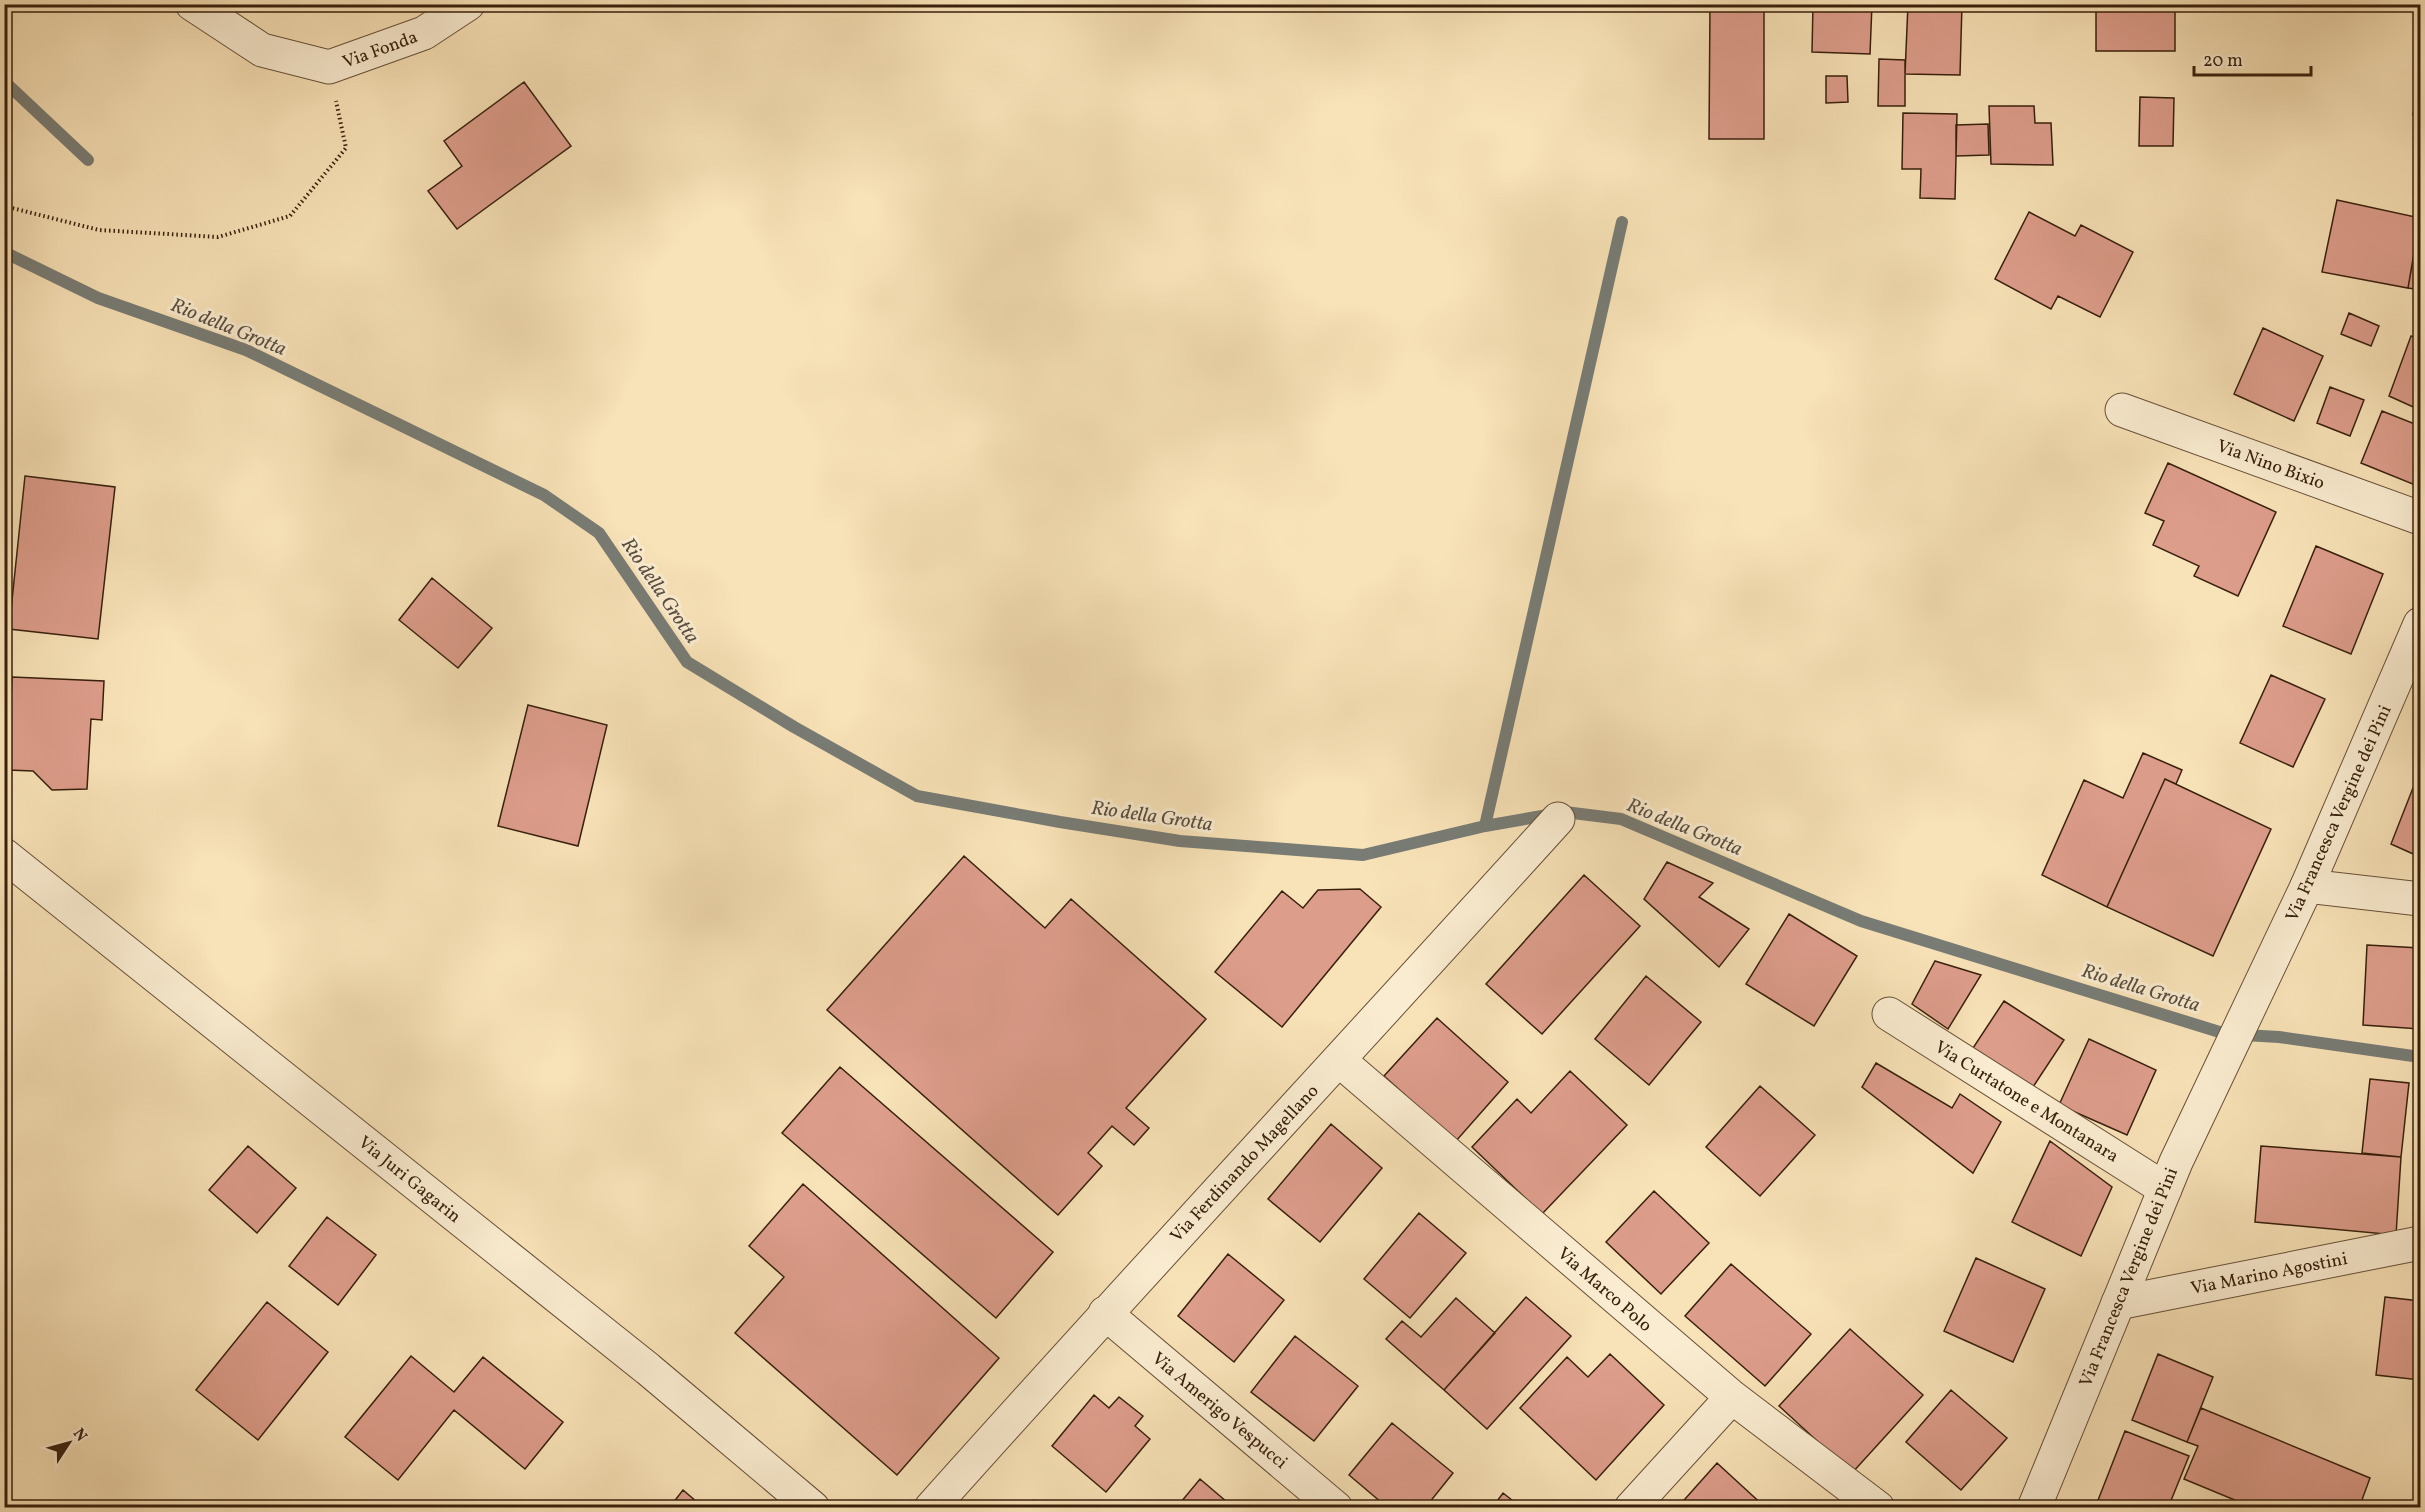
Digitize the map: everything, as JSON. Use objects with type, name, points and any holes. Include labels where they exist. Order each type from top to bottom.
[{"type":"street","name":"Via Fonda","points":[[192,4],[262,50],[329,67],[424,33],[468,4]]},
{"type":"street","name":"Via Nino Bixio","points":[[2122,410],[2421,518]]},
{"type":"street","name":"Via Francesca Vergine dei Pini","points":[[2034,1508],[2165,1189],[2307,886],[2421,624]]},
{"type":"street","name":"Via Ferdinando Magellano","points":[[931,1508],[1105,1313],[1340,1061],[1558,819]]},
{"type":"street","name":"Via Juri Gagarin","points":[[4,855],[648,1369],[813,1508]]},
{"type":"street","points":[[2307,886],[2421,899]]},
{"type":"street","name":"Via Curtatone e Montanara","points":[[1888,1014],[2165,1189]]},
{"type":"street","name":"Via Marco Polo","points":[[1340,1061],[1732,1397],[1878,1508]]},
{"type":"street","name":"Via Marino Agostini","points":[[2118,1303],[2421,1243]]},
{"type":"street","name":"Via Amerigo Vespucci","points":[[1105,1313],[1336,1508]]},
{"type":"street","points":[[1631,1508],[1732,1397]]},
{"type":"path","points":[[4,206],[99,230],[218,237],[290,216],[346,148],[329,67]]},
{"type":"building","points":[[1710,4],[1764,4],[1764,139],[1709,139]]},
{"type":"building","points":[[1813,4],[1872,4],[1870,54],[1812,52]]},
{"type":"building","points":[[1908,4],[1962,4],[1960,75],[1905,74]]},
{"type":"building","points":[[2096,4],[2175,4],[2175,51],[2096,51]]},
{"type":"building","points":[[1879,59],[1905,60],[1905,106],[1878,106]]},
{"type":"building","points":[[1826,76],[1847,76],[1848,102],[1826,103]]},
{"type":"building","points":[[524,82],[571,146],[457,229],[428,191],[462,166],[444,141]]},
{"type":"building","points":[[2418,84],[2420,85],[2420,117],[2413,115]]},
{"type":"building","points":[[2140,97],[2174,98],[2173,146],[2139,146]]},
{"type":"building","points":[[1989,106],[2034,106],[2035,123],[2051,123],[2053,165],[1991,164]]},
{"type":"building","points":[[1903,113],[1957,114],[1955,199],[1920,198],[1921,169],[1902,169]]},
{"type":"building","points":[[1988,124],[1989,155],[1956,156],[1956,125]]},
{"type":"building","points":[[2337,200],[2420,218],[2408,288],[2322,272]]},
{"type":"building","points":[[2029,212],[2075,236],[2081,225],[2133,252],[2100,317],[2058,296],[2051,309],[1995,279]]},
{"type":"building","points":[[2418,231],[2420,232],[2420,290],[2408,288]]},
{"type":"building","points":[[2349,313],[2379,326],[2371,346],[2341,334]]},
{"type":"building","points":[[2263,328],[2323,356],[2294,421],[2234,394]]},
{"type":"building","points":[[2411,336],[2420,338],[2420,410],[2389,396]]},
{"type":"building","points":[[2330,387],[2364,400],[2350,436],[2317,423]]},
{"type":"building","points":[[2382,411],[2420,426],[2420,487],[2361,463]]},
{"type":"building","points":[[2168,463],[2276,512],[2238,596],[2194,576],[2199,566],[2153,545],[2164,521],[2145,513]]},
{"type":"building","points":[[25,476],[115,487],[98,639],[9,629]]},
{"type":"building","points":[[2316,546],[2383,574],[2351,654],[2283,626]]},
{"type":"building","points":[[432,578],[492,628],[458,668],[399,620]]},
{"type":"building","points":[[2271,675],[2325,699],[2293,767],[2240,743]]},
{"type":"building","points":[[12,677],[104,681],[102,720],[91,719],[87,789],[52,790],[33,771],[8,770]]},
{"type":"building","points":[[528,705],[607,725],[578,846],[498,826]]},
{"type":"building","points":[[2143,753],[2182,770],[2176,784],[2165,779],[2107,907],[2042,875],[2084,780],[2123,798]]},
{"type":"building","points":[[2420,770],[2420,857],[2391,844]]},
{"type":"building","points":[[2165,779],[2271,829],[2213,956],[2107,907]]},
{"type":"building","points":[[964,856],[1045,928],[1071,899],[1206,1019],[1126,1108],[1149,1128],[1134,1145],[1112,1126],[1088,1153],[1102,1166],[1058,1215],[827,1010]]},
{"type":"building","points":[[1667,862],[1713,883],[1699,897],[1749,929],[1719,967],[1644,899]]},
{"type":"building","points":[[1584,875],[1640,926],[1542,1034],[1486,984]]},
{"type":"building","points":[[1360,889],[1381,907],[1282,1027],[1215,972],[1282,891],[1303,908],[1318,890]]},
{"type":"building","points":[[1789,914],[1857,956],[1814,1026],[1746,984]]},
{"type":"building","points":[[2367,945],[2420,948],[2420,1029],[2363,1025]]},
{"type":"building","points":[[1935,961],[1981,975],[1948,1029],[1912,1004]]},
{"type":"building","points":[[1646,976],[1701,1022],[1649,1085],[1595,1039]]},
{"type":"building","points":[[2004,1001],[2064,1040],[2033,1087],[1973,1048]]},
{"type":"building","points":[[1437,1018],[1508,1082],[1456,1141],[1384,1076]]},
{"type":"building","points":[[2089,1039],[2156,1070],[2127,1135],[2059,1105]]},
{"type":"building","points":[[1876,1063],[1952,1108],[1960,1094],[2001,1122],[1973,1173],[1862,1087]]},
{"type":"building","points":[[840,1067],[1053,1252],[996,1318],[782,1133]]},
{"type":"building","points":[[1570,1071],[1627,1125],[1542,1214],[1472,1147],[1517,1099],[1531,1113]]},
{"type":"building","points":[[2370,1079],[2409,1083],[2401,1157],[2362,1153]]},
{"type":"building","points":[[1760,1086],[1815,1135],[1760,1196],[1706,1147]]},
{"type":"building","points":[[1331,1124],[1382,1168],[1320,1242],[1268,1199]]},
{"type":"building","points":[[2050,1141],[2112,1187],[2081,1256],[2012,1222]]},
{"type":"building","points":[[248,1146],[296,1188],[257,1233],[209,1190]]},
{"type":"building","points":[[2261,1146],[2401,1157],[2396,1235],[2255,1222]]},
{"type":"building","points":[[803,1184],[999,1358],[897,1475],[735,1333],[784,1277],[749,1246]]},
{"type":"building","points":[[1654,1191],[1709,1243],[1661,1294],[1606,1242]]},
{"type":"building","points":[[1419,1213],[1466,1253],[1410,1318],[1364,1279]]},
{"type":"building","points":[[327,1217],[376,1255],[338,1305],[289,1266]]},
{"type":"building","points":[[1228,1254],[1284,1300],[1234,1362],[1178,1316]]},
{"type":"building","points":[[1976,1258],[2045,1289],[2013,1362],[1944,1331]]},
{"type":"building","points":[[1731,1264],[1811,1334],[1765,1386],[1685,1316]]},
{"type":"building","points":[[1526,1297],[1571,1336],[1487,1429],[1444,1390]]},
{"type":"building","points":[[2385,1297],[2420,1301],[2420,1380],[2376,1375]]},
{"type":"building","points":[[1456,1298],[1495,1333],[1444,1390],[1386,1339],[1402,1321],[1421,1337]]},
{"type":"building","points":[[267,1302],[328,1352],[258,1440],[196,1390]]},
{"type":"building","points":[[1850,1329],[1923,1395],[1852,1473],[1779,1406]]},
{"type":"building","points":[[1295,1336],[1358,1386],[1314,1441],[1251,1392]]},
{"type":"building","points":[[1610,1354],[1664,1405],[1596,1480],[1520,1408],[1567,1357],[1588,1377]]},
{"type":"building","points":[[2158,1354],[2213,1377],[2187,1442],[2132,1420]]},
{"type":"building","points":[[411,1356],[454,1392],[483,1357],[563,1422],[525,1469],[454,1410],[398,1480],[345,1437]]},
{"type":"building","points":[[1951,1390],[2007,1438],[1961,1490],[1906,1442]]},
{"type":"building","points":[[1094,1395],[1109,1408],[1119,1397],[1143,1416],[1135,1426],[1150,1439],[1106,1492],[1052,1446]]},
{"type":"building","points":[[2201,1408],[2370,1478],[2359,1508],[2254,1508],[2184,1479],[2198,1446],[2187,1442]]},
{"type":"building","points":[[1392,1423],[1453,1473],[1425,1508],[1388,1508],[1349,1475]]},
{"type":"building","points":[[2125,1431],[2189,1456],[2168,1508],[2095,1508]]},
{"type":"building","points":[[1717,1463],[1766,1508],[1677,1508]]},
{"type":"building","points":[[1200,1479],[1234,1508],[1176,1508]]},
{"type":"building","points":[[683,1490],[704,1508],[669,1508]]},
{"type":"building","points":[[1503,1493],[1522,1508],[1492,1508]]},
{"type":"building","points":[[1034,1500],[1043,1508],[1027,1508]]},
{"type":"waterway","points":[[4,81],[88,160]]},
{"type":"waterway","points":[[1485,826],[1622,222]]},
{"type":"waterway","name":"Rio della Grotta","points":[[4,252],[98,298],[246,350],[544,495],[599,533],[687,662],[794,727],[917,796],[1180,841],[1363,855],[1485,826],[1565,812],[1621,819],[1861,921],[2226,1034],[2279,1037],[2420,1057]]}]
